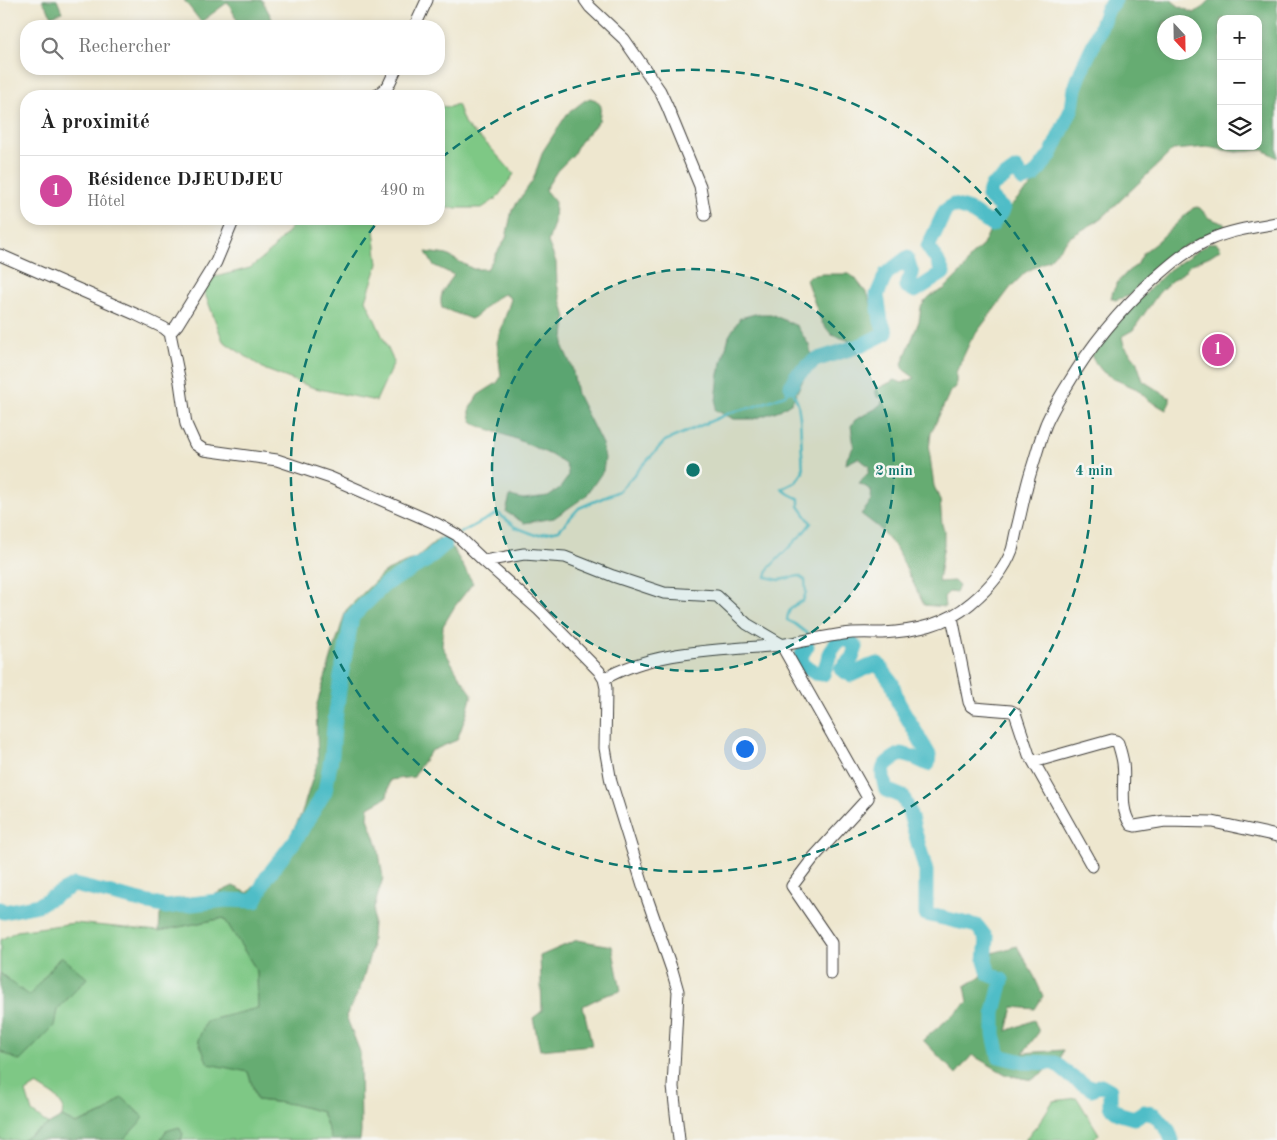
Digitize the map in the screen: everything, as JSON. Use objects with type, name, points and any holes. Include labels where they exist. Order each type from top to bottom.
[{"type":"street","points":[[418,20],[427,0]]},
{"type":"street","points":[[585,0],[624,39],[660,91],[668,106],[700,186],[705,215]]},
{"type":"street","points":[[383,90],[388,86],[393,75]]},
{"type":"street","points":[[604,678],[638,664],[674,656],[781,644],[842,634],[884,633],[916,629],[934,625],[952,617],[971,604],[992,583],[1005,564],[1012,549],[1030,475],[1046,424],[1090,348],[1112,321],[1137,294],[1184,253],[1213,238],[1277,222]]},
{"type":"street","points":[[170,333],[178,325],[216,262],[231,225]]},
{"type":"street","points":[[0,255],[135,314],[164,328],[170,333],[186,424],[195,444],[204,450],[277,460],[331,478],[437,524],[457,535],[539,610],[604,678],[606,688],[605,748],[611,782],[678,991],[673,1087],[679,1140]]},
{"type":"street","points":[[484,561],[524,554],[565,557],[664,593],[717,596],[748,624],[781,644],[868,798],[814,857],[792,886],[831,943],[831,974]]},
{"type":"street","points":[[952,617],[970,706],[1015,712],[1029,755],[1092,866]]},
{"type":"street","points":[[1032,759],[1037,761],[1112,740],[1116,741],[1123,763],[1124,807],[1131,825],[1165,821],[1213,822],[1277,836]]},
{"type":"green space","points":[[42,0],[57,0],[62,12],[52,16]]},
{"type":"green space","points":[[184,0],[262,0],[273,20],[237,20],[228,2],[204,20],[199,20]]},
{"type":"green space","points":[[1109,0],[1171,0],[1180,7],[1194,13],[1210,0],[1277,0],[1277,158],[1264,150],[1236,152],[1224,150],[1262,150],[1262,15],[1217,15],[1217,149],[1207,147],[1173,150],[1101,219],[1070,237],[1050,259],[1026,272],[1011,287],[971,340],[956,372],[956,387],[950,392],[931,433],[929,449],[934,486],[940,500],[944,531],[944,545],[938,582],[954,581],[959,586],[956,593],[949,592],[944,597],[945,607],[924,605],[896,548],[878,527],[861,514],[871,500],[871,490],[859,483],[869,472],[869,466],[858,458],[846,464],[847,458],[854,446],[851,426],[855,420],[881,404],[883,398],[877,397],[875,390],[895,380],[902,383],[915,378],[904,370],[902,364],[919,321],[921,307],[930,296],[944,289],[964,269],[971,256],[983,245],[989,232],[1006,210],[1038,179],[1063,142],[1084,76],[1112,10]]},
{"type":"green space","points":[[590,98],[596,100],[601,106],[599,121],[579,143],[573,155],[557,171],[545,190],[555,202],[554,223],[548,242],[556,262],[557,284],[566,318],[563,347],[572,367],[577,394],[602,444],[605,458],[603,471],[586,496],[554,518],[524,523],[506,512],[510,496],[523,499],[548,496],[560,488],[568,477],[565,464],[551,455],[516,439],[479,426],[472,421],[470,415],[470,408],[478,395],[497,383],[501,377],[497,342],[511,299],[505,294],[496,298],[471,319],[442,308],[442,294],[454,275],[433,265],[426,252],[447,255],[473,269],[487,269],[506,238],[512,210],[533,180],[543,151],[567,114]]},
{"type":"green space","points":[[457,104],[465,125],[488,145],[514,174],[497,198],[482,208],[445,208],[445,107]]},
{"type":"green space","points":[[1197,207],[1209,218],[1225,224],[1225,228],[1183,247],[1149,275],[1129,296],[1115,300],[1111,298],[1118,282],[1128,271],[1137,265],[1144,252],[1193,208]]},
{"type":"green space","points":[[293,225],[377,225],[374,230],[378,264],[366,300],[394,362],[376,401],[314,388],[266,370],[223,341],[200,281],[250,268],[270,252]]},
{"type":"green space","points":[[1209,243],[1217,243],[1221,249],[1190,265],[1183,273],[1171,281],[1158,294],[1133,330],[1122,337],[1124,345],[1136,360],[1143,381],[1170,398],[1166,410],[1147,399],[1137,389],[1103,372],[1091,355],[1114,324],[1169,270]]},
{"type":"green space","points":[[849,274],[855,278],[868,295],[879,327],[876,334],[854,342],[832,335],[822,323],[806,280],[809,276]]},
{"type":"green space","points":[[755,314],[771,314],[797,326],[809,345],[812,362],[792,402],[780,410],[754,419],[734,419],[715,410],[719,374],[729,336],[740,318]]},
{"type":"green space","points":[[439,538],[452,547],[473,583],[455,606],[443,626],[442,646],[472,694],[457,740],[431,751],[414,777],[390,780],[387,797],[369,807],[368,818],[378,846],[383,878],[374,908],[371,951],[360,989],[346,1016],[360,1052],[361,1132],[360,1140],[332,1140],[322,1112],[292,1104],[257,1100],[248,1072],[208,1064],[198,1040],[206,1021],[258,1008],[257,971],[224,918],[159,931],[160,915],[174,899],[214,895],[233,886],[248,893],[266,873],[283,850],[301,815],[318,761],[316,707],[346,610],[383,573],[416,558]]},
{"type":"green space","points":[[224,918],[257,971],[258,1008],[206,1021],[248,1072],[257,1100],[292,1104],[322,1112],[332,1140],[181,1140],[183,1134],[166,1131],[160,1140],[123,1140],[143,1118],[122,1097],[106,1112],[76,1124],[62,1117],[63,1107],[56,1097],[37,1085],[26,1092],[32,1112],[49,1125],[21,1140],[0,1140],[0,1051],[20,1061],[53,1026],[57,1010],[87,978],[29,997],[0,973],[0,940],[17,931],[74,923],[159,931]]},
{"type":"green space","points":[[577,940],[612,946],[621,991],[603,996],[583,1006],[592,1045],[540,1050],[533,1018],[542,1011],[540,956]]},
{"type":"green space","points":[[1017,946],[1043,996],[1035,1009],[1013,1007],[1007,1031],[1034,1020],[1039,1032],[1023,1053],[1063,1050],[1060,1060],[1032,1080],[1007,1075],[972,1055],[956,1074],[923,1040],[968,1002],[965,986],[982,976],[979,957]]},
{"type":"green space","points":[[61,956],[87,978],[57,1010],[54,1026],[20,1061],[0,1051],[0,973],[29,996]]},
{"type":"green space","points":[[122,1097],[144,1118],[123,1140],[21,1140],[62,1117],[76,1124],[106,1112]]},
{"type":"green space","points":[[1077,1098],[1099,1134],[1093,1140],[1024,1140],[1038,1125],[1053,1101]]},
{"type":"green space","points":[[179,1127],[183,1134],[181,1140],[160,1140],[166,1131]]},
{"type":"waterway","points":[[791,386],[796,376],[815,360],[862,345],[886,333],[881,321],[877,295],[886,274],[907,258],[912,274],[906,286],[915,291],[943,273],[928,247],[945,211],[953,205],[969,210],[992,225],[1003,209],[988,196],[992,186],[1016,169],[1023,180],[1034,176],[1051,154],[1072,108],[1075,88],[1084,64],[1097,37],[1107,9],[1115,0]]},
{"type":"waterway","points":[[791,386],[798,404],[800,418],[803,472],[796,482],[782,489],[799,499],[799,506],[811,523],[769,568],[766,577],[779,580],[799,576],[805,580],[806,592],[803,601],[792,608],[787,620],[809,635]]},
{"type":"waterway","points":[[460,533],[498,513],[515,527],[536,535],[559,530],[579,508],[619,491],[665,441],[732,412],[753,407],[785,395],[791,386]]},
{"type":"waterway","points":[[0,909],[4,912],[38,905],[74,885],[166,907],[226,900],[255,901],[266,878],[296,839],[325,791],[332,754],[341,676],[352,617],[384,585],[427,560],[445,544]]},
{"type":"waterway","points":[[807,646],[801,656],[803,665],[816,673],[823,674],[831,651],[839,640],[849,640],[856,647],[852,658],[841,669],[851,675],[878,664],[892,683],[898,702],[929,755],[928,764],[901,754],[889,761],[883,772],[884,783],[886,790],[903,797],[909,811],[926,871],[926,914],[977,926],[987,939],[985,961],[989,974],[1002,980],[994,1012],[994,1034],[999,1056],[1023,1062],[1055,1063],[1073,1078],[1092,1089],[1101,1085],[1110,1090],[1110,1106],[1120,1114],[1134,1118],[1144,1112],[1155,1115],[1168,1130],[1172,1140]]},
{"type":"place","name":"Résidence DJEUDJEU","points":[[1218,350]]}]
